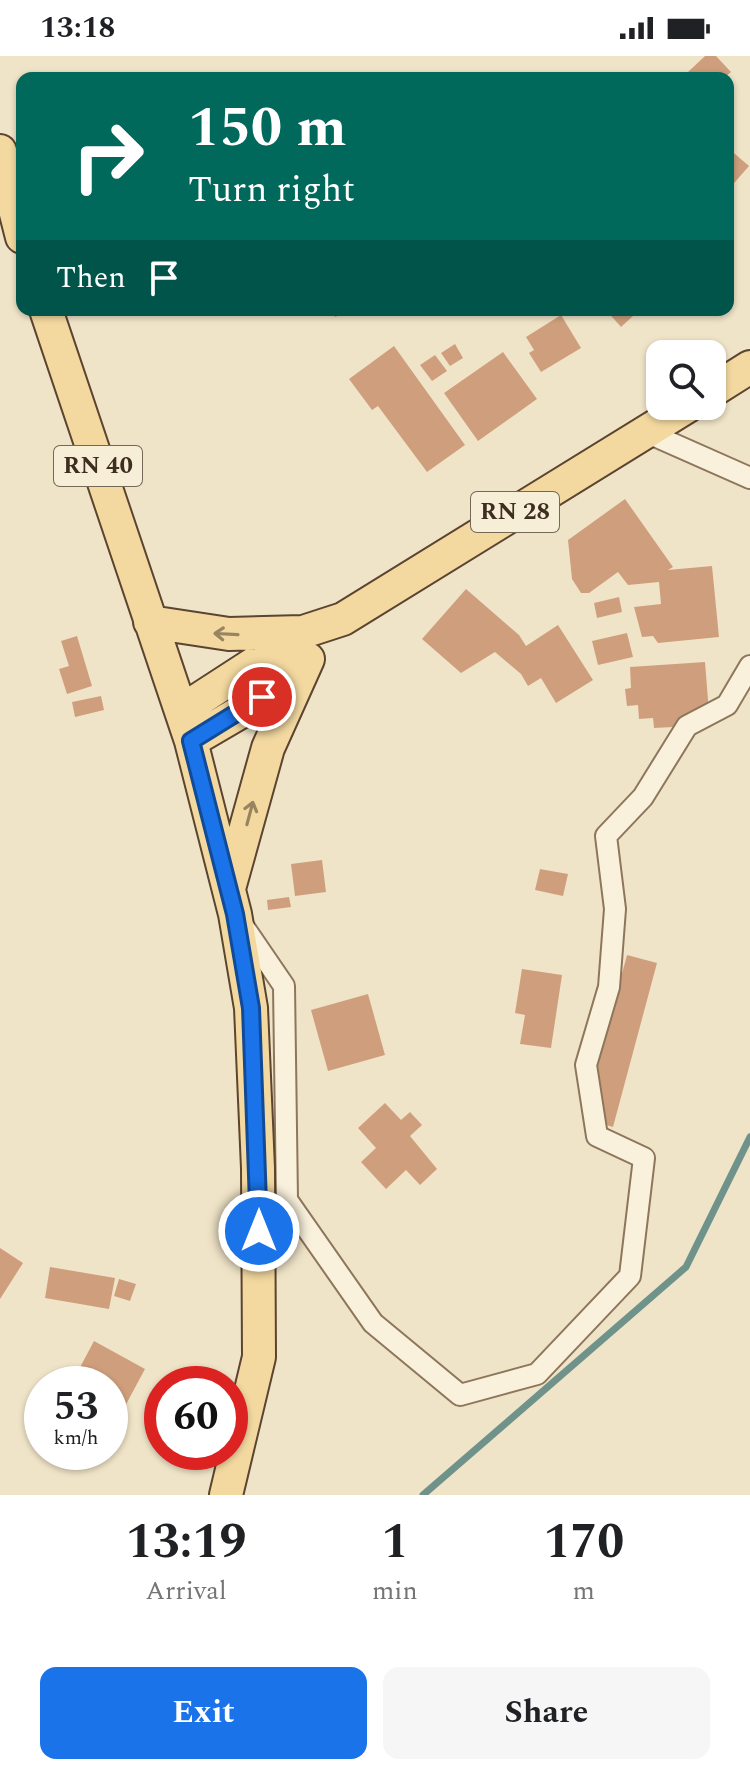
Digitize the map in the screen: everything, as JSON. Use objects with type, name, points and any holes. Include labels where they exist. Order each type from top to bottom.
[{"type":"main road","points":[[0,151],[16,214]]},
{"type":"main road","name":"RN 40","points":[[48,316],[150,622]]},
{"type":"main road","points":[[726,382],[750,367]]},
{"type":"main road","name":"RN 28","points":[[186,726],[249,707],[306,646],[343,619],[665,420]]},
{"type":"main road","points":[[226,1495],[259,1357],[258,1168],[251,1008],[232,901],[186,726],[150,622],[306,646],[268,748],[232,901]]},
{"type":"street","points":[[646,432],[750,478]]},
{"type":"street","points":[[232,901],[284,986],[287,1200],[373,1323],[460,1395],[537,1374],[630,1276],[644,1158],[597,1136],[586,1065],[609,987],[615,909],[606,836],[643,797],[687,726],[727,705],[750,666]]},
{"type":"building","points":[[705,56],[716,56],[731,72],[688,72]]},
{"type":"building","points":[[734,153],[749,166],[734,183]]},
{"type":"building","points":[[562,316],[581,348],[541,372],[529,353],[534,350],[526,337]]},
{"type":"building","points":[[611,316],[633,316],[621,327]]},
{"type":"building","points":[[455,344],[463,358],[450,366],[441,353]]},
{"type":"building","points":[[394,346],[465,445],[427,472],[378,406],[372,410],[349,379]]},
{"type":"building","points":[[503,352],[537,399],[478,441],[444,393]]},
{"type":"building","points":[[435,355],[447,371],[432,381],[420,365]]},
{"type":"building","points":[[625,499],[673,567],[668,570],[712,566],[719,637],[658,643],[653,636],[642,637],[634,607],[661,604],[659,582],[628,585],[618,572],[589,593],[581,593],[572,579],[568,540]]},
{"type":"building","points":[[466,589],[519,635],[526,646],[558,625],[593,680],[556,703],[541,678],[528,686],[521,674],[495,652],[461,673],[422,639]]},
{"type":"building","points":[[619,597],[622,612],[597,618],[594,603]]},
{"type":"building","points":[[627,633],[633,657],[598,665],[592,641]]},
{"type":"building","points":[[77,636],[92,686],[67,694],[59,669],[69,666],[61,641]]},
{"type":"building","points":[[705,662],[710,725],[654,728],[653,718],[639,719],[638,705],[627,706],[625,689],[631,688],[630,667]]},
{"type":"building","points":[[101,696],[104,710],[75,717],[72,702]]},
{"type":"building","points":[[322,860],[326,892],[295,896],[291,864]]},
{"type":"building","points":[[540,869],[568,874],[563,896],[535,890]]},
{"type":"building","points":[[289,897],[291,907],[268,910],[267,900]]},
{"type":"building","points":[[627,955],[657,963],[613,1127],[583,1118]]},
{"type":"building","points":[[522,969],[562,975],[551,1048],[520,1044],[525,1015],[515,1013]]},
{"type":"building","points":[[368,994],[385,1055],[328,1071],[311,1010]]},
{"type":"building","points":[[385,1103],[401,1120],[410,1112],[422,1125],[410,1136],[437,1169],[420,1185],[406,1170],[386,1189],[361,1162],[376,1148],[358,1128]]},
{"type":"building","points":[[0,1248],[23,1263],[0,1299]]},
{"type":"building","points":[[50,1267],[115,1278],[109,1309],[45,1298]]},
{"type":"building","points":[[119,1279],[136,1284],[130,1301],[114,1296]]},
{"type":"building","points":[[94,1341],[144,1371],[128,1401],[128,1366],[81,1366]]},
{"type":"waterway","points":[[423,1495],[686,1267],[750,1137]]},
{"type":"route","points":[[259,1231],[251,1008],[235,914],[191,741],[262,697]]}]
